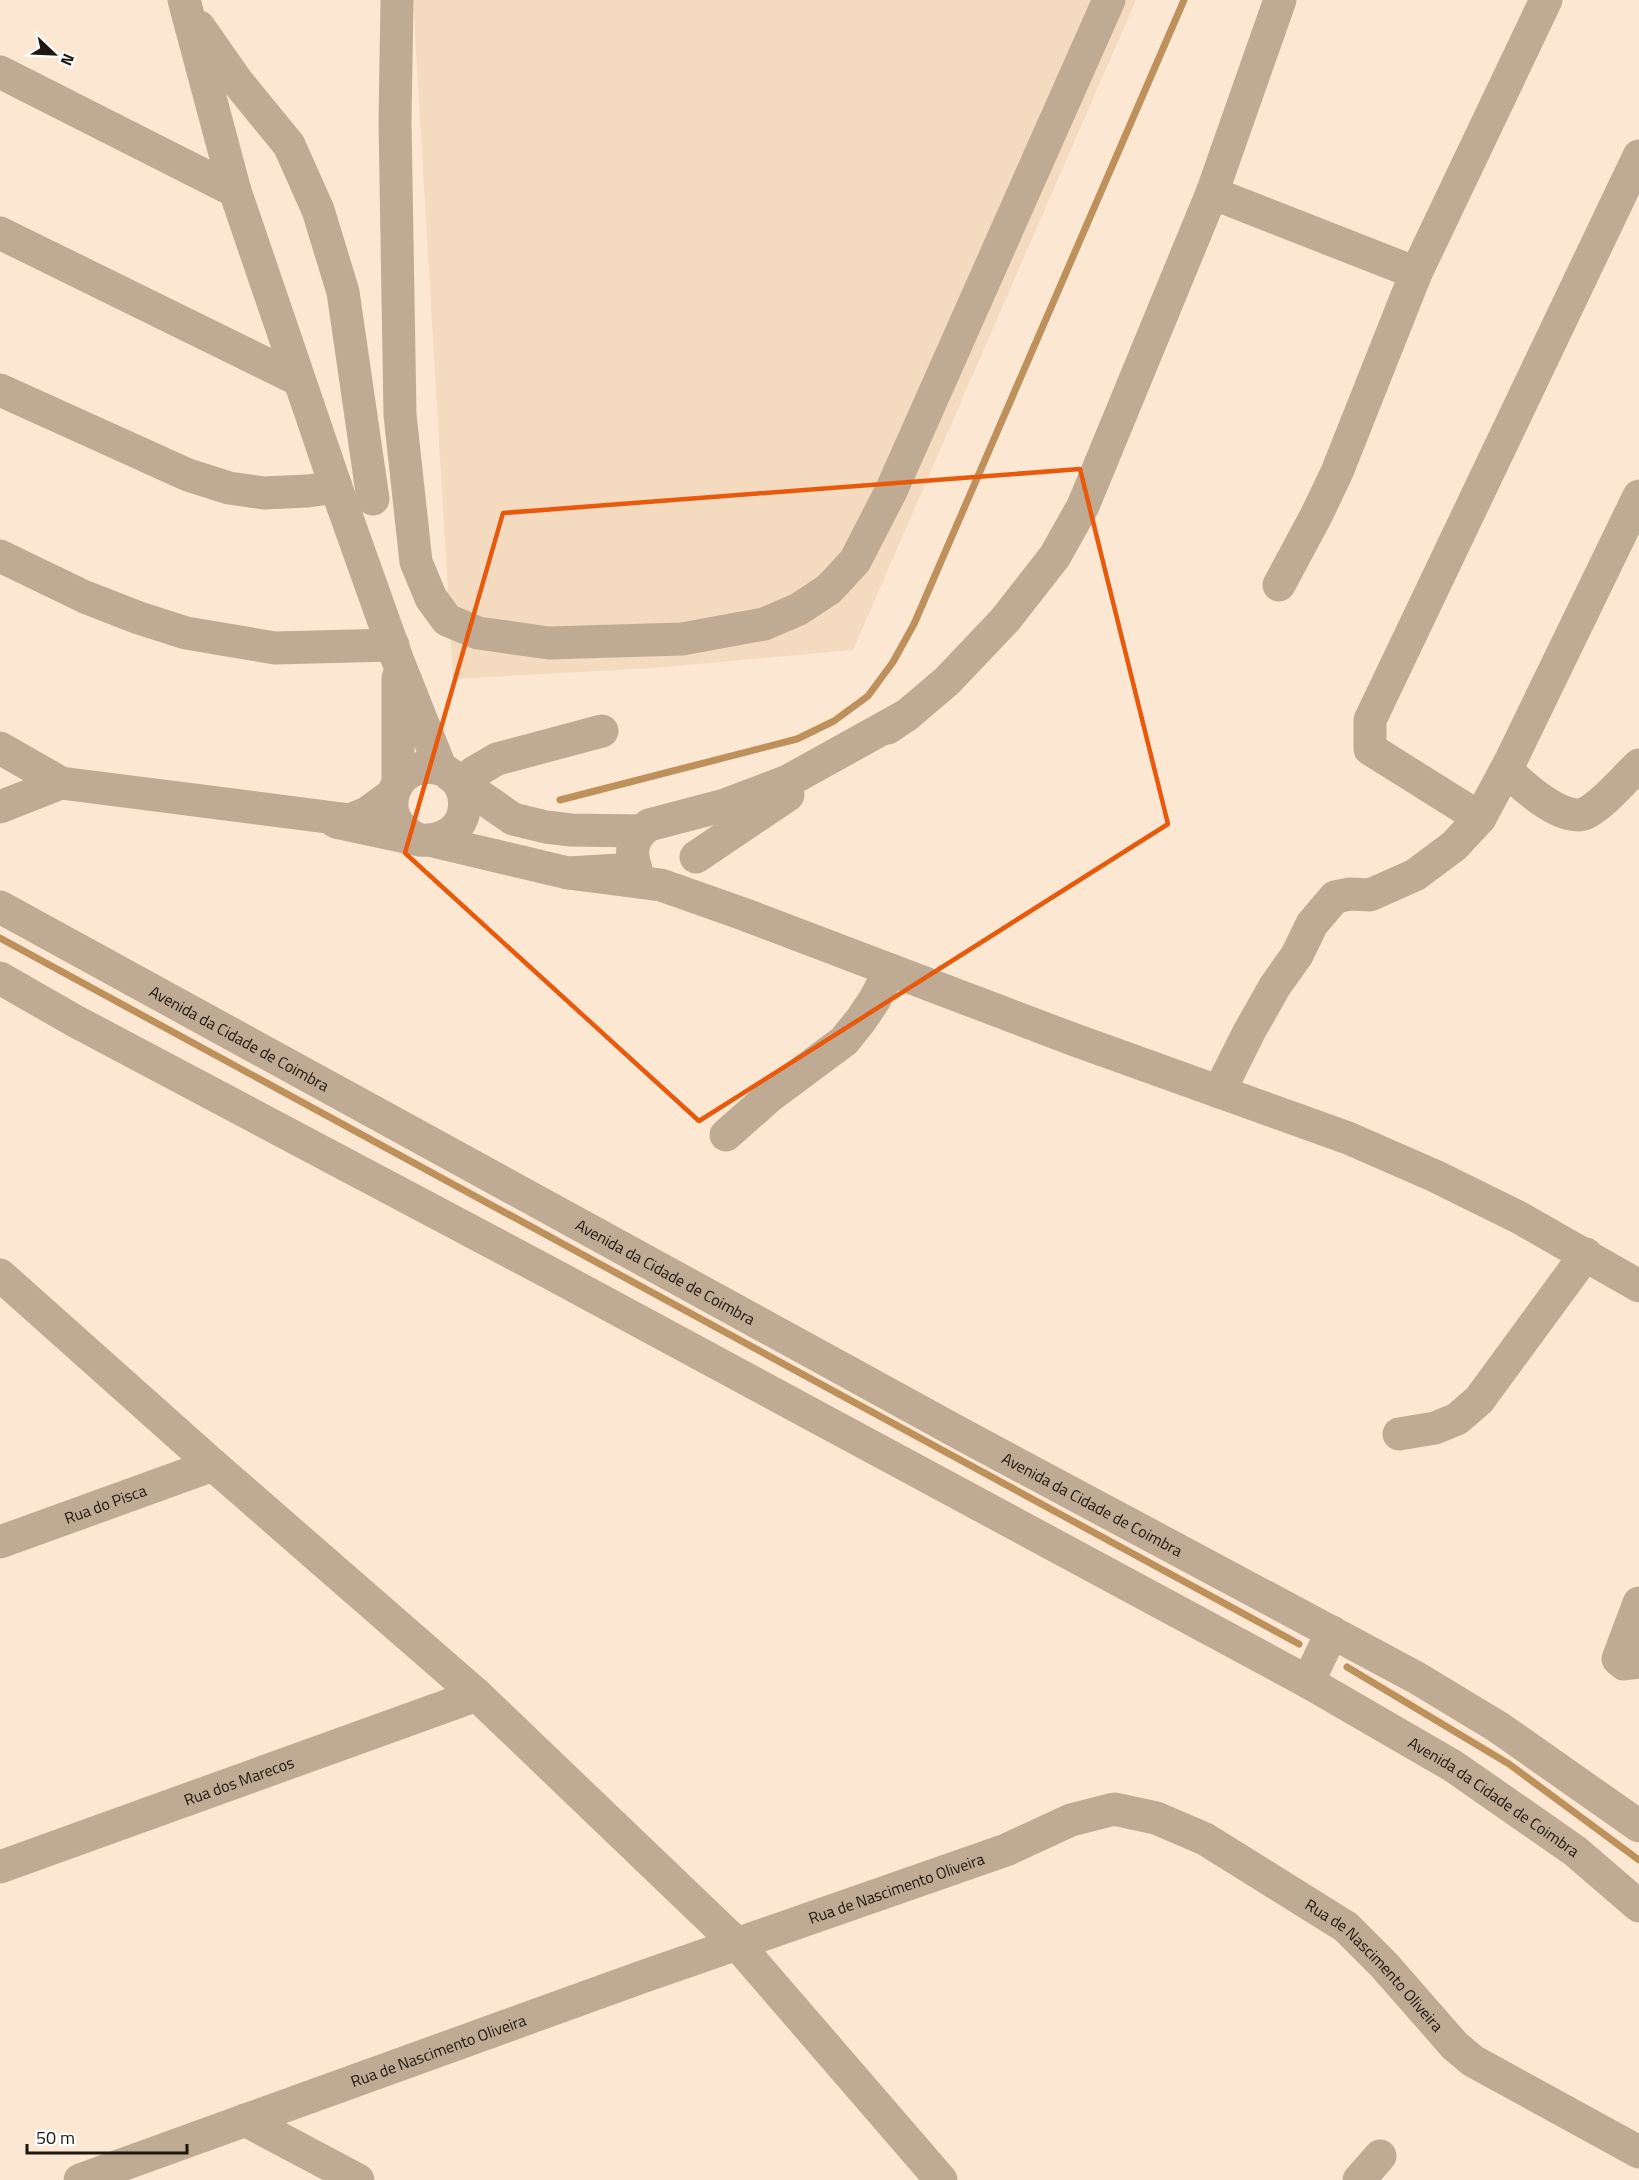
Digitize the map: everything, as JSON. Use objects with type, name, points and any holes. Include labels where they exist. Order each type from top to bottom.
[{"type":"street","points":[[397,0],[395,121],[400,415],[416,562],[431,598],[447,620],[478,633],[549,643],[682,639],[764,624],[798,609],[829,589],[855,561],[891,491],[1109,0]]},
{"type":"street","points":[[682,872],[907,715],[947,681],[1005,620],[1055,556],[1083,506],[1212,193],[1280,0]]},
{"type":"street","points":[[1279,585],[1337,472],[1416,273],[1546,0]]},
{"type":"street","points":[[180,3],[235,191],[336,487],[396,653],[452,776],[460,784],[465,796],[462,820],[455,830],[444,837],[427,841],[409,836],[400,828],[391,806],[395,788],[396,653]]},
{"type":"street","points":[[180,3],[236,80],[289,145],[318,210],[343,292],[373,499]]},
{"type":"street","points":[[0,72],[235,191]]},
{"type":"street","points":[[1480,818],[1371,749],[1370,720],[1639,156]]},
{"type":"street","points":[[1212,193],[1416,273]]},
{"type":"street","points":[[0,233],[299,380]]},
{"type":"street","points":[[0,390],[188,475],[229,488],[264,493],[336,487]]},
{"type":"street","points":[[1219,1092],[1275,986],[1297,955],[1312,924],[1335,897],[1350,894],[1370,895],[1388,889],[1415,875],[1454,846],[1480,818],[1506,770],[1639,496]]},
{"type":"street","points":[[0,556],[85,597],[186,633],[275,648],[396,653]]},
{"type":"street","points":[[568,873],[636,869],[632,860],[635,839],[650,826],[725,805],[788,781],[907,715]]},
{"type":"street","points":[[452,776],[473,773],[497,759],[602,731]]},
{"type":"street","points":[[0,748],[61,783],[350,820],[367,813],[395,788],[406,774],[417,768],[430,766],[452,776],[513,819],[546,827],[572,830],[650,826],[669,821],[686,830],[692,838],[682,872]]},
{"type":"street","points":[[1506,770],[1533,795],[1575,814],[1585,813],[1599,803],[1639,765]]},
{"type":"street","points":[[0,807],[61,783]]},
{"type":"street","points":[[291,811],[568,873],[682,872],[746,915],[1348,1138],[1413,1166],[1520,1218],[1639,1286]]},
{"type":"street","name":"Avenida da Cidade de Coimbra","points":[[0,907],[963,1435],[1417,1678],[1498,1727],[1639,1826]]},
{"type":"street","points":[[726,1135],[770,1096],[844,1041],[866,1013],[890,970]]},
{"type":"street","name":"Avenida da Cidade de Coimbra","points":[[0,978],[1308,1682],[1452,1766],[1575,1851],[1639,1906]]},
{"type":"street","points":[[1399,1434],[1435,1428],[1457,1419],[1479,1400],[1586,1254]]},
{"type":"street","points":[[0,1275],[213,1465],[477,1695],[738,1944],[941,2180]]},
{"type":"street","name":"Rua do Pisca","points":[[0,1542],[213,1465]]},
{"type":"street","points":[[1639,1603],[1618,1659],[1624,1664],[1639,1662]]},
{"type":"street","points":[[1308,1682],[1332,1632]]},
{"type":"street","name":"Rua dos Marecos","points":[[0,1867],[477,1695]]},
{"type":"street","name":"Rua de Nascimento Oliveira","points":[[80,2180],[1006,1850],[1071,1820],[1114,1809],[1156,1818],[1205,1839],[1346,1928],[1384,1965],[1455,2046],[1473,2061],[1639,2152]]},
{"type":"street","points":[[245,2120],[358,2180]]},
{"type":"highlighted area","points":[[1080,469],[1168,824],[699,1121],[405,853],[503,513]]},
{"type":"shaded area","points":[[413,0],[1136,0],[853,650],[655,668],[453,679]]},
{"type":"waterway","points":[[560,800],[797,739],[834,721],[868,696],[893,662],[914,624],[1184,0]]},
{"type":"waterway","points":[[0,938],[1299,1644]]},
{"type":"waterway","points":[[1347,1667],[1509,1764],[1639,1860]]}]
